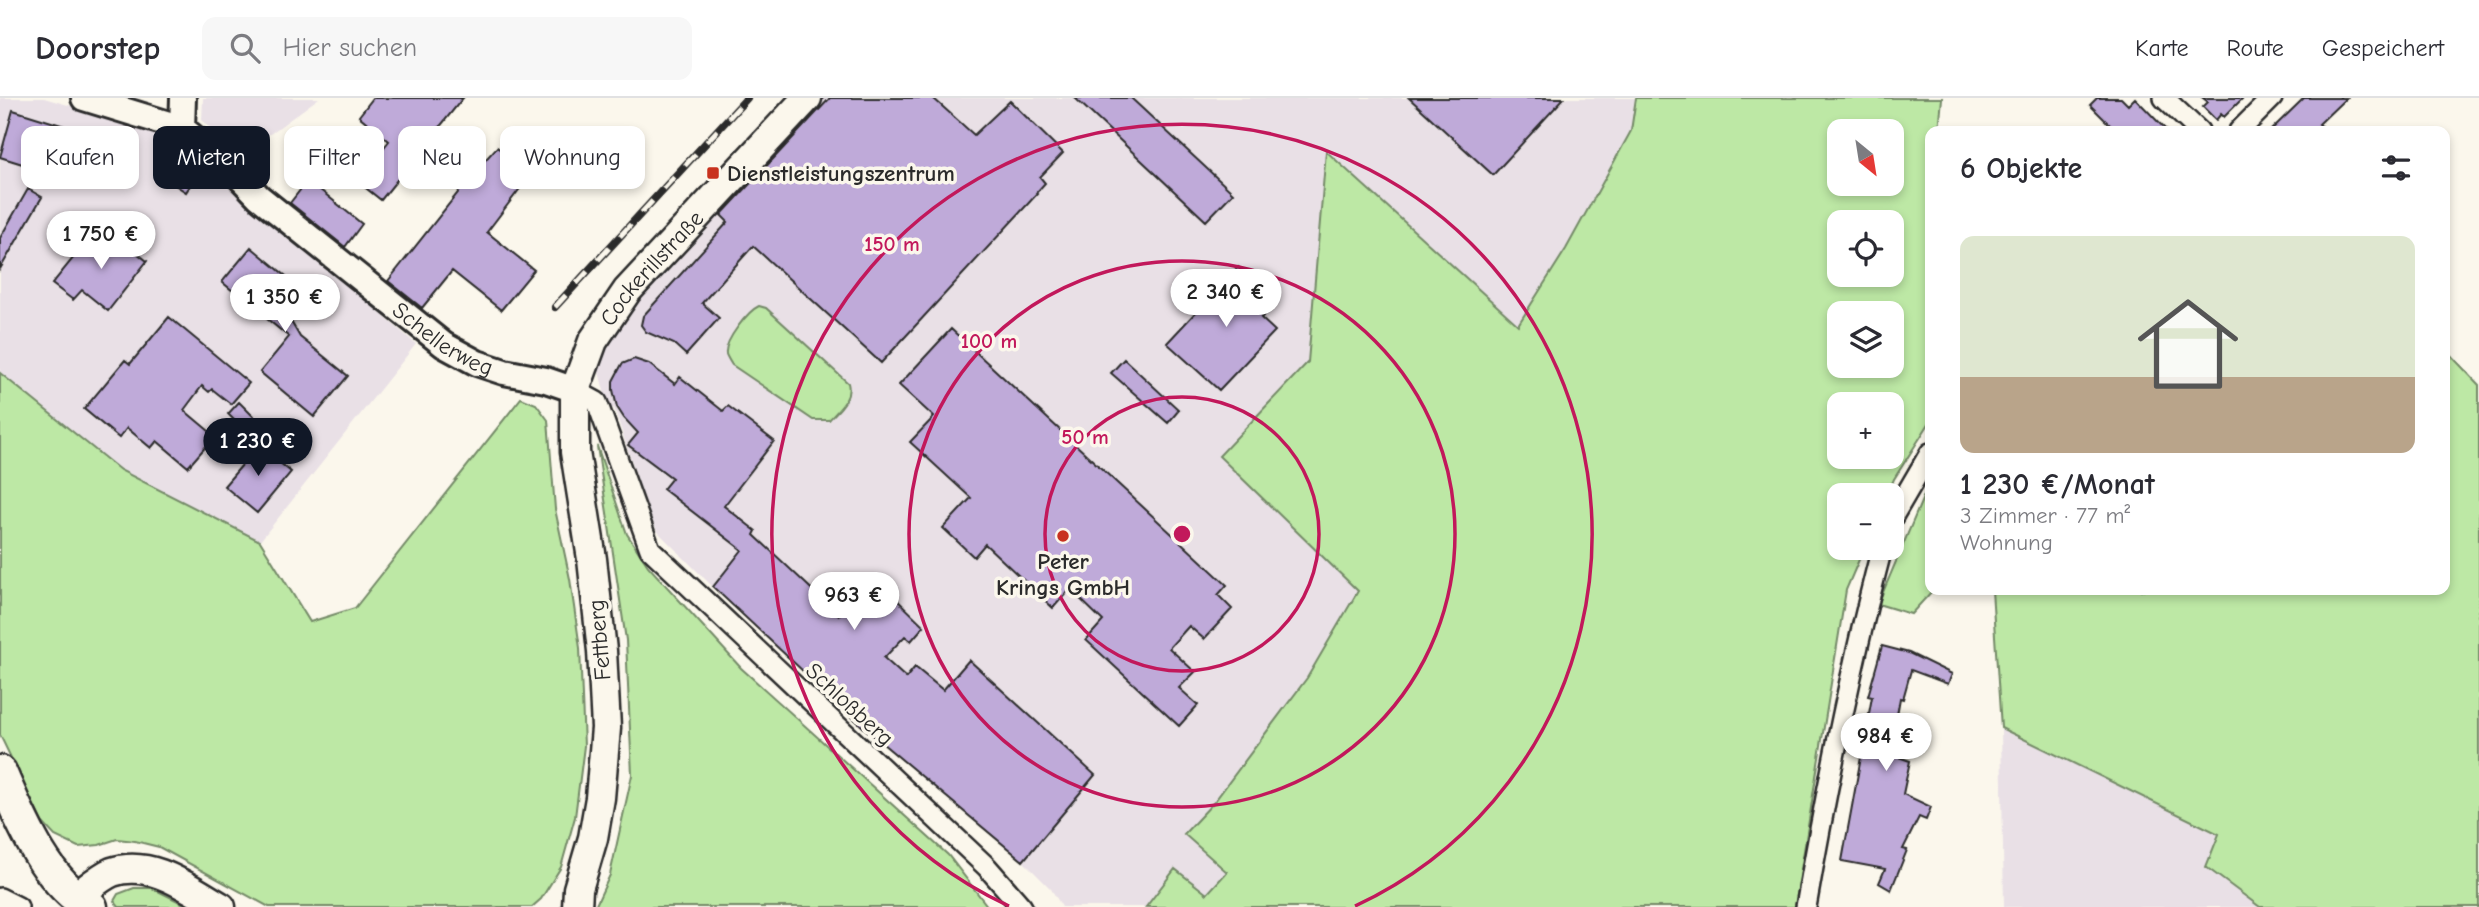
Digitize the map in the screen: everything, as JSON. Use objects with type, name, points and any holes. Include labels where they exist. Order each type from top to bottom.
[{"type":"main road","name":"Cockerillstraße","points":[[575,390],[593,341],[627,291],[807,98]]},
{"type":"main road","name":"Fettberg","points":[[572,901],[593,838],[606,728],[602,652],[592,559],[575,452],[575,390]]},
{"type":"main road","points":[[0,772],[33,840],[64,887],[83,902],[110,873],[140,867],[163,874],[222,907]]},
{"type":"street","name":"Schellerweg","points":[[84,98],[175,126]]},
{"type":"street","points":[[182,126],[183,98]]},
{"type":"street","points":[[2164,98],[2194,126]]},
{"type":"street","points":[[2244,126],[2272,98]]},
{"type":"street","name":"Schellerweg","points":[[251,189],[444,345],[477,363],[575,390]]},
{"type":"street","name":"Schloßberg","points":[[575,390],[597,402],[650,549],[987,867],[1022,907]]},
{"type":"street","points":[[1904,497],[1925,461]]},
{"type":"street","points":[[1806,907],[1821,820],[1863,619],[1879,560]]},
{"type":"street","points":[[0,898],[18,907]]},
{"type":"shaded area","points":[[0,98],[44,98],[153,130],[153,189],[236,189],[416,344],[260,541],[120,470],[0,373]]},
{"type":"shaded area","points":[[203,98],[319,98],[270,134],[270,126],[208,126],[202,120]]},
{"type":"shaded area","points":[[824,98],[1636,98],[1631,131],[1566,249],[1518,326],[1326,152],[1308,362],[1219,456],[1358,590],[1307,678],[1214,802],[1184,833],[1228,871],[1207,894],[1175,869],[1146,907],[1062,907],[1051,889],[1023,861],[713,587],[657,531],[614,408],[609,410],[598,368],[600,355],[637,299],[709,215]]},
{"type":"shaded area","points":[[2001,728],[2220,834],[2207,867],[2260,907],[2004,907]]},
{"type":"green space","points":[[1636,98],[1942,98],[1939,126],[1925,126],[1925,430],[1904,463],[1904,392],[1827,392],[1827,469],[1900,469],[1892,483],[1827,483],[1827,560],[1859,560],[1846,590],[1795,907],[1146,907],[1175,869],[1207,894],[1227,872],[1184,834],[1214,802],[1307,678],[1358,591],[1219,456],[1308,362],[1326,151],[1518,325],[1566,249],[1631,131]]},
{"type":"green space","points":[[759,306],[766,308],[848,383],[846,399],[829,420],[813,420],[732,365],[726,348],[743,320]]},
{"type":"green space","points":[[2450,354],[2479,385],[2479,907],[2260,907],[2206,867],[2219,834],[2001,728],[1992,595],[2450,595]]},
{"type":"green space","points":[[0,373],[120,470],[260,541],[310,622],[355,608],[521,398],[536,404],[548,420],[555,509],[570,579],[580,648],[584,746],[575,817],[561,867],[541,899],[532,907],[269,907],[159,847],[117,839],[99,845],[78,847],[55,836],[42,822],[0,735]]},
{"type":"green space","points":[[597,446],[627,534],[648,566],[741,668],[948,855],[988,907],[595,907],[610,875],[632,775],[626,640]]},
{"type":"green space","points":[[1925,493],[1925,595],[1928,595],[1911,614],[1878,604],[1897,560],[1904,560],[1904,542]]},
{"type":"green space","points":[[134,888],[152,888],[190,907],[119,907],[114,901],[118,894]]},
{"type":"building","points":[[373,98],[463,98],[440,126],[398,126],[398,179],[381,200],[367,189],[384,189],[384,147],[389,141],[384,137],[384,126],[371,126],[359,116]]},
{"type":"building","points":[[830,98],[933,98],[974,135],[1010,101],[1063,153],[1040,177],[1045,183],[1037,194],[881,363],[753,246],[702,303],[719,318],[686,355],[674,344],[646,332],[641,325],[643,316],[728,222],[721,215]]},
{"type":"building","points":[[1075,98],[1131,98],[1233,193],[1206,221]]},
{"type":"building","points":[[1409,98],[1564,98],[1493,175]]},
{"type":"building","points":[[2097,98],[2121,98],[2128,105],[2135,98],[2162,126],[2111,126],[2090,105]]},
{"type":"building","points":[[2203,98],[2243,98],[2224,117],[2221,114],[2216,120],[2203,107],[2208,102]]},
{"type":"building","points":[[2304,98],[2346,98],[2319,124],[2321,126],[2275,126]]},
{"type":"building","points":[[13,110],[64,126],[21,126],[21,164],[0,157]]},
{"type":"building","points":[[497,147],[500,149],[500,189],[520,189],[487,232],[534,270],[501,310],[452,271],[422,308],[388,281],[461,189],[486,189],[486,159]]},
{"type":"building","points":[[28,189],[42,197],[0,269],[0,238]]},
{"type":"building","points":[[301,189],[319,189],[362,224],[345,247],[290,203]]},
{"type":"building","points":[[108,230],[147,261],[108,311],[82,290],[73,300],[52,284],[87,241],[95,247]]},
{"type":"building","points":[[251,247],[304,291],[286,313],[300,337],[348,376],[314,417],[260,372],[289,337],[222,282]]},
{"type":"building","points":[[1238,267],[1276,303],[1261,318],[1275,331],[1219,390],[1167,343]]},
{"type":"building","points":[[169,317],[249,383],[231,404],[212,389],[209,392],[202,386],[184,410],[215,436],[188,467],[157,441],[151,448],[127,428],[119,438],[84,409],[125,360],[130,364]]},
{"type":"building","name":"Peter Krings GmbH","points":[[951,329],[1227,585],[1218,595],[1232,609],[1204,639],[1189,626],[1169,648],[1195,672],[1179,688],[1198,705],[1179,726],[1086,640],[1103,621],[1070,589],[1053,608],[985,544],[974,557],[943,528],[971,498],[910,442],[934,417],[899,385]]},
{"type":"building","points":[[634,359],[649,364],[675,384],[680,377],[723,411],[728,406],[774,441],[724,506],[756,531],[754,535],[839,615],[867,586],[880,598],[888,591],[924,626],[911,641],[905,636],[884,658],[906,678],[915,667],[943,690],[969,660],[1095,775],[1023,861],[864,728],[713,587],[742,550],[663,489],[672,478],[628,445],[638,433],[617,407],[613,381],[622,364]]},
{"type":"building","points":[[1124,359],[1179,410],[1168,423],[1111,373]]},
{"type":"building","points":[[239,402],[265,428],[254,440],[228,414]]},
{"type":"building","points":[[261,443],[281,459],[279,462],[291,472],[257,513],[224,486]]},
{"type":"building","points":[[1882,646],[1909,653],[1952,674],[1948,684],[1911,670],[1903,699],[1900,698],[1890,754],[1910,761],[1903,794],[1931,807],[1926,820],[1919,817],[1903,849],[1907,850],[1891,890],[1879,883],[1885,869],[1842,861],[1872,697],[1868,696]]},
{"type":"railway","points":[[555,307],[747,98]]},
{"type":"place","name":"Dienstleistungszentrum","points":[[713,173]]},
{"type":"place","name":"Peter Krings GmbH","points":[[1063,536]]}]
